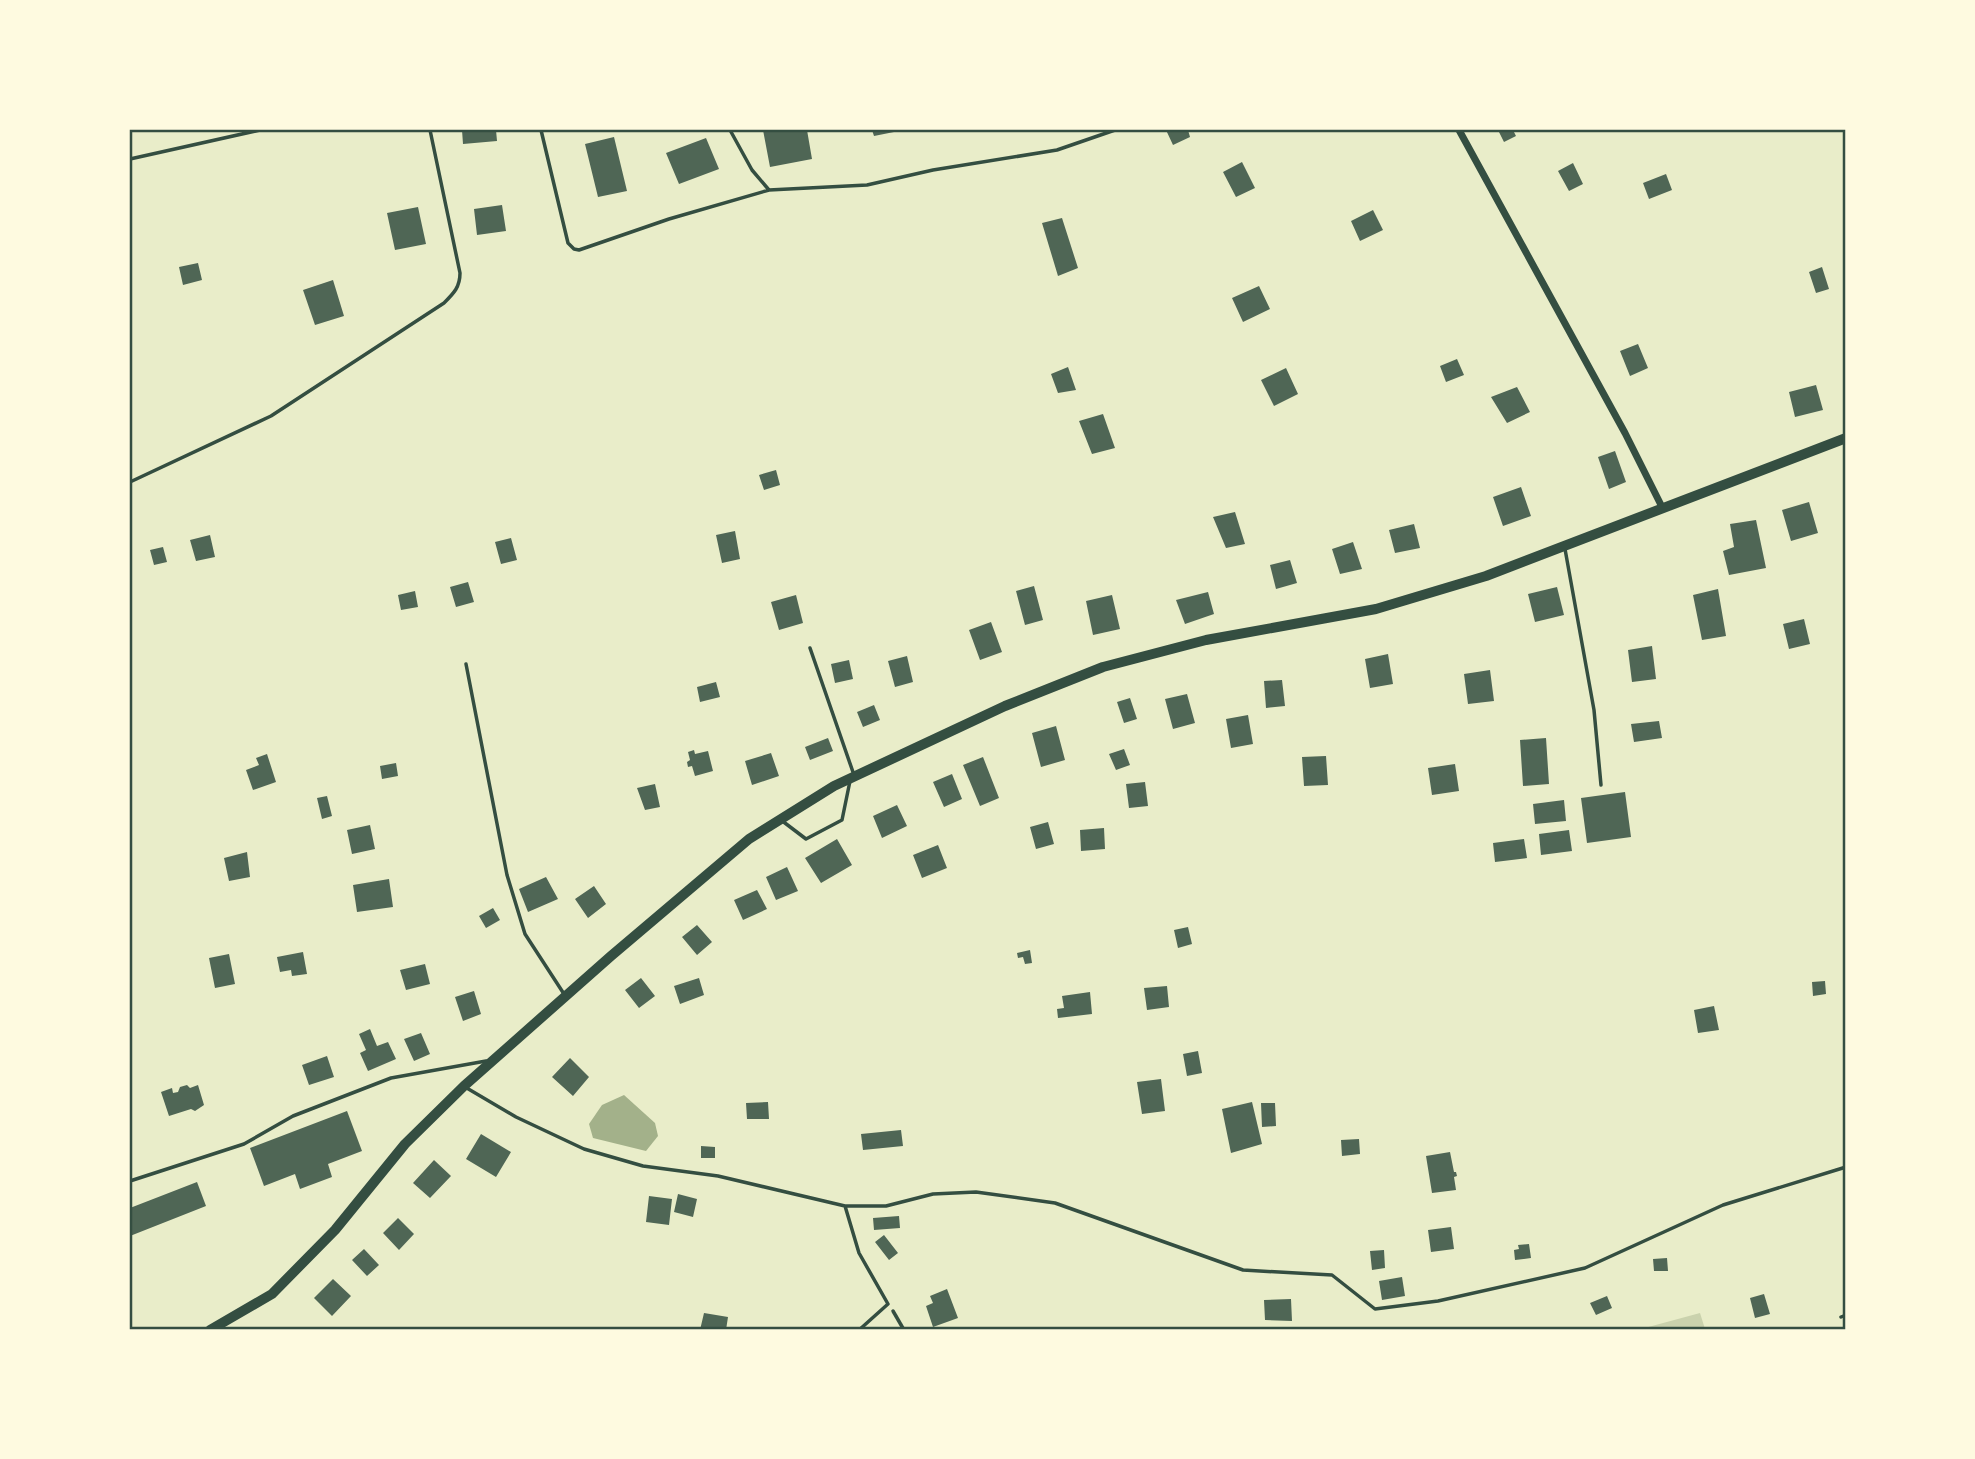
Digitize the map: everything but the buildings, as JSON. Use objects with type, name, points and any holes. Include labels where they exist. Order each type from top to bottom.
[{"type":"main road","points":[[210,1329],[272,1294],[335,1230],[405,1144],[464,1086],[712,868],[780,818],[852,777],[1005,706],[1103,667],[1206,640],[1376,609],[1486,576],[1846,438]]},
{"type":"street","points":[[1459,130],[1572,335],[1662,507]]},
{"type":"lane","points":[[130,159],[260,130]]},
{"type":"lane","points":[[130,482],[271,416],[444,303],[456,292],[460,272],[429,130]]},
{"type":"lane","points":[[541,130],[568,243],[574,250],[584,250],[669,219],[769,190],[867,186],[933,170],[1057,150],[1115,130]]},
{"type":"lane","points":[[730,130],[752,170],[769,190]]},
{"type":"lane","points":[[1564,547],[1594,710],[1601,785]]},
{"type":"lane","points":[[780,818],[806,839],[842,820],[852,777],[810,648]]},
{"type":"lane","points":[[466,664],[507,875],[524,934],[566,996]]},
{"type":"lane","points":[[130,1181],[244,1144],[292,1116],[391,1078],[492,1060]]},
{"type":"lane","points":[[464,1086],[516,1117],[584,1149],[643,1166],[718,1176],[845,1206],[886,1206],[933,1194],[976,1192],[1055,1203],[1243,1270],[1332,1275],[1375,1309],[1438,1301],[1585,1268],[1723,1205],[1846,1167]]},
{"type":"lane","points":[[845,1206],[859,1253],[888,1304],[859,1329]]},
{"type":"path","points":[[888,1304],[904,1329]]},
{"type":"shaded area","points":[[624,1095],[655,1123],[658,1136],[646,1151],[593,1138],[589,1124],[602,1105]]},
{"type":"shaded area","points":[[1700,1313],[1705,1329],[1641,1329]]}]
